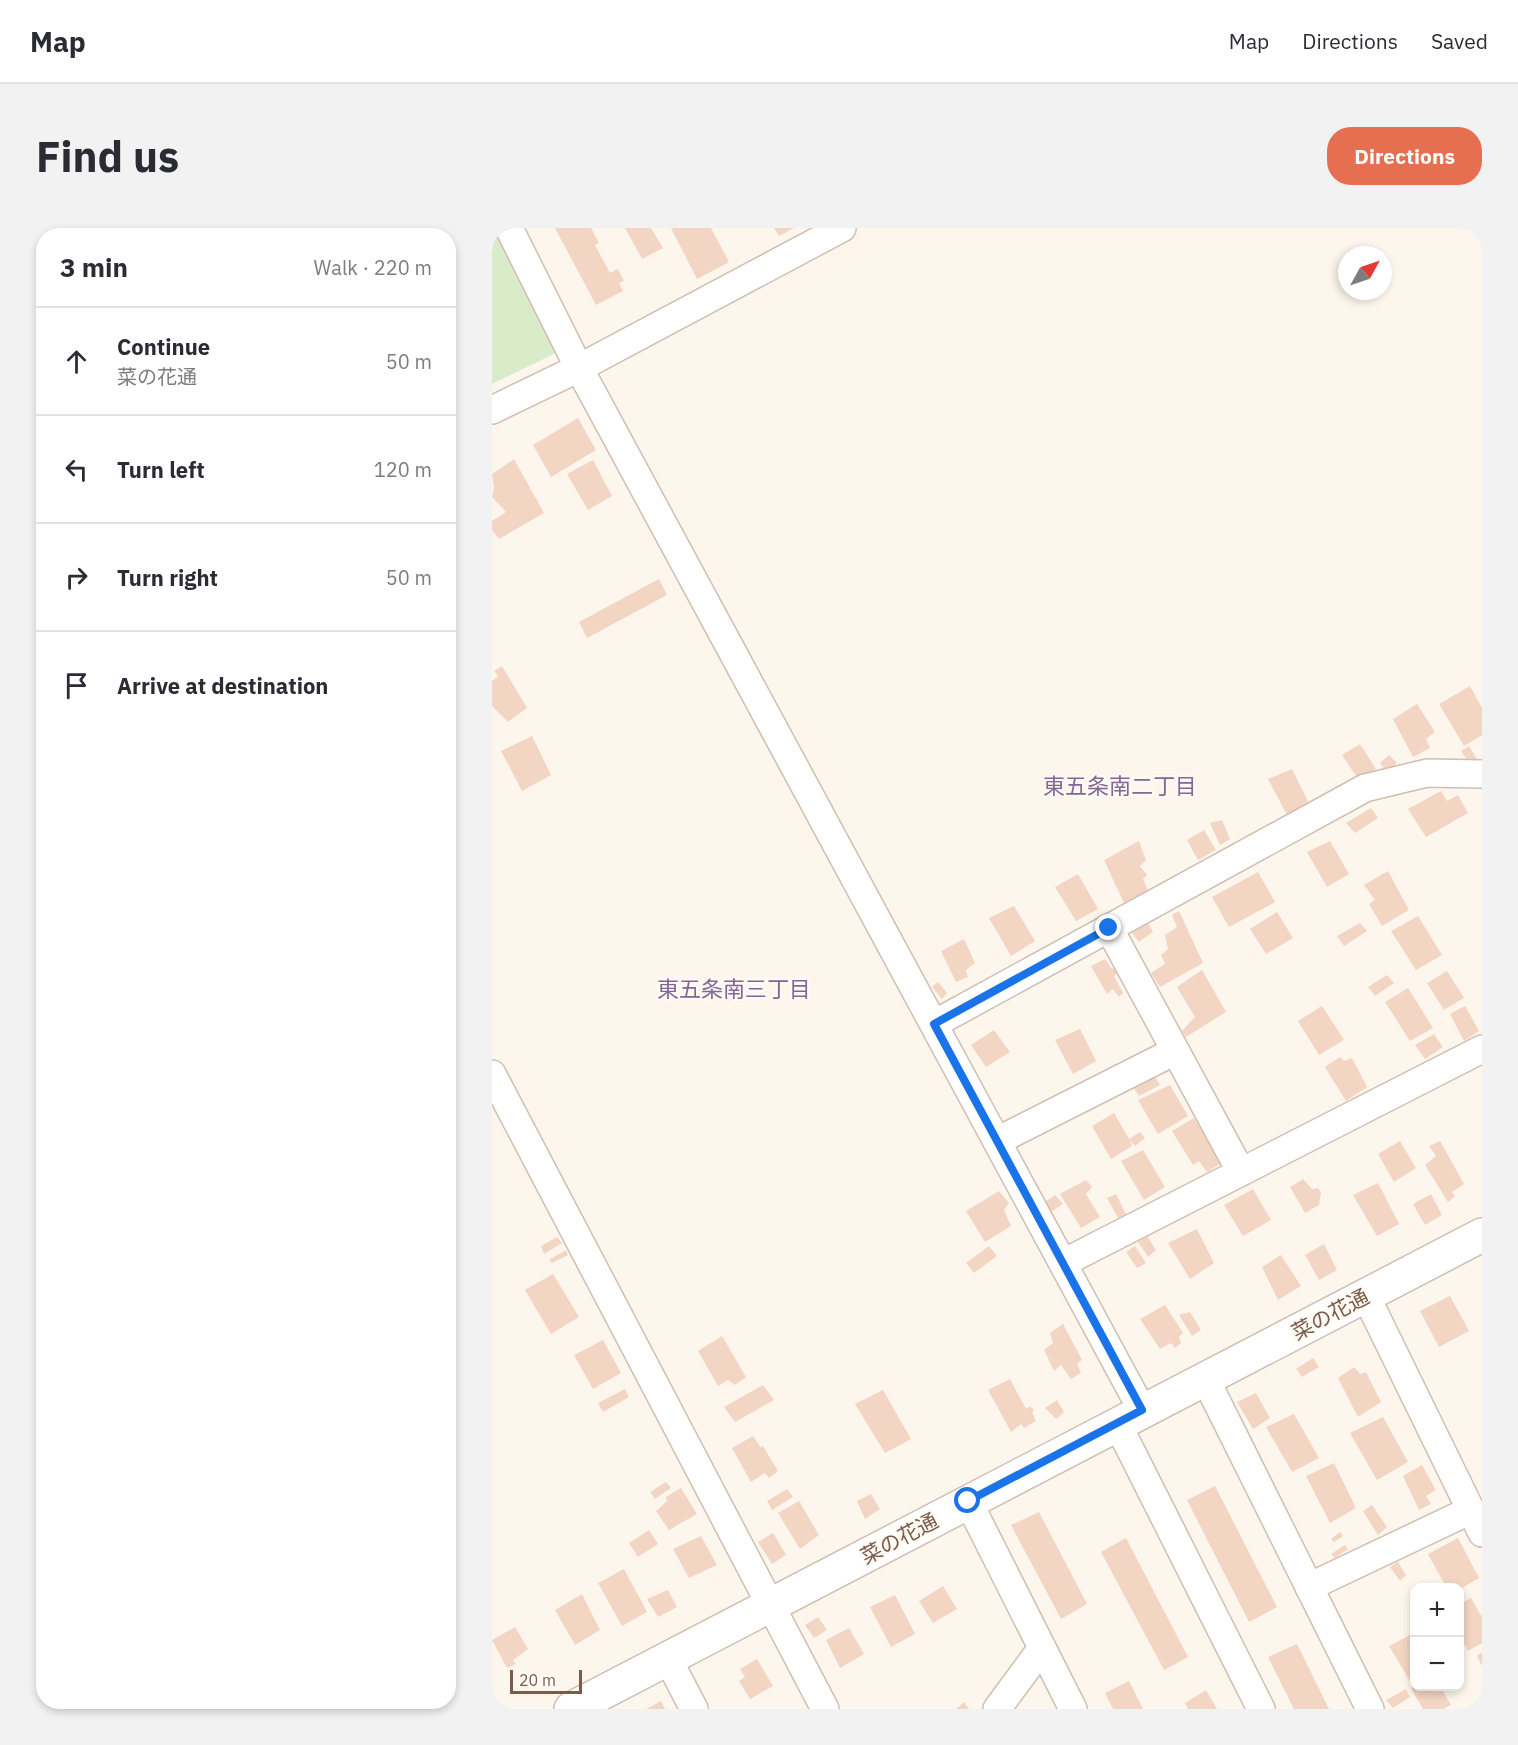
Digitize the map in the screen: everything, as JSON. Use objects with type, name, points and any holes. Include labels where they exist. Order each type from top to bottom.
[{"type":"street","points":[[509,228],[579,368],[1063,1263],[1129,1417],[1261,1709]]},
{"type":"street","points":[[492,410],[579,368],[842,228]]},
{"type":"street","points":[[934,1024],[1365,788],[1427,773],[1481,777]]},
{"type":"street","points":[[1109,928],[1241,1172]]},
{"type":"street","points":[[1063,1263],[1482,1049]]},
{"type":"street","points":[[997,1141],[1175,1051]]},
{"type":"street","points":[[492,1074],[825,1709]]},
{"type":"street","name":"菜の花通","points":[[572,1709],[1482,1235]]},
{"type":"street","points":[[1309,1587],[1476,1522],[1366,1296]]},
{"type":"street","points":[[1206,1380],[1370,1709]]},
{"type":"street","points":[[968,1501],[1072,1709]]},
{"type":"street","points":[[997,1709],[1042,1648]]},
{"type":"street","points":[[668,1659],[694,1709]]},
{"type":"green space","points":[[492,228],[496,228],[560,351],[492,384]]},
{"type":"building","points":[[555,228],[591,228],[599,243],[595,245],[610,273],[618,269],[624,281],[619,283],[623,291],[596,305]]},
{"type":"building","points":[[625,228],[651,228],[663,248],[642,259]]},
{"type":"building","points":[[671,228],[711,228],[729,262],[697,279]]},
{"type":"building","points":[[774,228],[794,228],[779,236]]},
{"type":"building","points":[[578,418],[596,450],[551,477],[533,445]]},
{"type":"building","points":[[514,459],[544,513],[499,539],[492,530],[492,521],[506,512],[492,497],[494,488],[492,474]]},
{"type":"building","points":[[593,460],[612,496],[588,510],[567,474]]},
{"type":"building","points":[[659,579],[667,595],[587,638],[579,622]]},
{"type":"building","points":[[502,666],[527,708],[508,722],[492,706],[492,681],[498,676],[494,671]]},
{"type":"building","points":[[1470,686],[1482,708],[1482,735],[1464,746],[1439,704]]},
{"type":"building","points":[[1417,704],[1435,732],[1426,739],[1430,748],[1413,757],[1393,719]]},
{"type":"building","points":[[532,736],[551,775],[522,791],[501,751]]},
{"type":"building","points":[[1360,744],[1376,769],[1358,779],[1342,755]]},
{"type":"building","points":[[1469,746],[1477,759],[1470,764],[1461,751]]},
{"type":"building","points":[[1389,755],[1397,763],[1387,772],[1380,763]]},
{"type":"building","points":[[1292,769],[1311,807],[1289,819],[1268,779]]},
{"type":"building","points":[[1441,791],[1447,801],[1458,795],[1468,813],[1426,837],[1408,809]]},
{"type":"building","points":[[1371,808],[1378,818],[1355,833],[1346,823]]},
{"type":"building","points":[[1222,820],[1230,839],[1220,845],[1210,823]]},
{"type":"building","points":[[1204,830],[1216,850],[1198,860],[1187,840]]},
{"type":"building","points":[[1139,841],[1146,860],[1140,866],[1147,875],[1143,879],[1148,890],[1124,903],[1104,860]]},
{"type":"building","points":[[1330,841],[1349,874],[1327,887],[1307,852]]},
{"type":"building","points":[[1388,871],[1409,910],[1382,926],[1369,904],[1375,900],[1364,885]]},
{"type":"building","points":[[1258,872],[1275,902],[1229,927],[1212,897]]},
{"type":"building","points":[[1078,874],[1098,909],[1076,921],[1055,887]]},
{"type":"building","points":[[1014,906],[1035,941],[1011,956],[989,918]]},
{"type":"building","points":[[1179,911],[1203,963],[1160,987],[1151,973],[1165,964],[1161,955],[1168,949],[1165,935],[1177,927],[1172,915]]},
{"type":"building","points":[[1277,912],[1293,938],[1266,954],[1250,929]]},
{"type":"building","points":[[1418,916],[1442,955],[1416,970],[1391,931]]},
{"type":"building","points":[[1148,923],[1153,932],[1139,942],[1132,933]]},
{"type":"building","points":[[1360,923],[1367,931],[1344,946],[1337,936]]},
{"type":"building","points":[[964,939],[975,963],[966,970],[968,977],[956,982],[941,951]]},
{"type":"building","points":[[1105,959],[1112,969],[1115,967],[1119,972],[1114,976],[1123,993],[1119,997],[1113,989],[1107,994],[1091,966]]},
{"type":"building","points":[[1202,970],[1226,1012],[1186,1037],[1182,1031],[1195,1017],[1177,987]]},
{"type":"building","points":[[1447,971],[1464,998],[1444,1010],[1427,983]]},
{"type":"building","points":[[1387,975],[1394,983],[1375,996],[1368,987]]},
{"type":"building","points":[[938,982],[947,993],[942,999],[932,987]]},
{"type":"building","points":[[1408,988],[1433,1028],[1410,1041],[1385,1002]]},
{"type":"building","points":[[1322,1006],[1344,1040],[1319,1055],[1298,1021]]},
{"type":"building","points":[[1465,1006],[1479,1031],[1464,1041],[1450,1014]]},
{"type":"building","points":[[1080,1029],[1096,1061],[1073,1074],[1055,1040]]},
{"type":"building","points":[[994,1030],[1010,1052],[986,1067],[971,1045]]},
{"type":"building","points":[[1434,1034],[1443,1047],[1425,1059],[1415,1045]]},
{"type":"building","points":[[1340,1057],[1344,1061],[1352,1058],[1367,1087],[1346,1101],[1325,1067]]},
{"type":"building","points":[[1153,1074],[1160,1085],[1139,1096],[1132,1086]]},
{"type":"building","points":[[1170,1085],[1188,1116],[1158,1134],[1138,1100]]},
{"type":"building","points":[[1114,1113],[1129,1139],[1140,1132],[1145,1138],[1135,1146],[1130,1140],[1132,1146],[1111,1159],[1092,1126]]},
{"type":"building","points":[[1194,1118],[1221,1163],[1207,1172],[1199,1161],[1193,1165],[1172,1131]]},
{"type":"building","points":[[1400,1141],[1416,1168],[1394,1182],[1378,1154]]},
{"type":"building","points":[[1440,1141],[1464,1184],[1452,1192],[1455,1196],[1448,1202],[1425,1165],[1436,1156],[1429,1146]]},
{"type":"building","points":[[1143,1150],[1165,1187],[1144,1200],[1121,1161]]},
{"type":"building","points":[[1303,1179],[1312,1189],[1318,1188],[1321,1193],[1319,1205],[1305,1213],[1290,1187]]},
{"type":"building","points":[[1086,1180],[1092,1187],[1086,1194],[1100,1217],[1081,1228],[1060,1194]]},
{"type":"building","points":[[1378,1183],[1399,1224],[1377,1236],[1353,1195]]},
{"type":"building","points":[[1253,1189],[1271,1220],[1243,1236],[1224,1205]]},
{"type":"building","points":[[999,1191],[1009,1203],[1004,1210],[1011,1226],[985,1242],[966,1211]]},
{"type":"building","points":[[1116,1194],[1126,1214],[1118,1218],[1107,1198]]},
{"type":"building","points":[[1431,1194],[1442,1215],[1425,1225],[1413,1204]]},
{"type":"building","points":[[1055,1195],[1063,1204],[1051,1212],[1043,1203]]},
{"type":"building","points":[[1197,1229],[1214,1263],[1190,1279],[1168,1243]]},
{"type":"building","points":[[1147,1236],[1156,1250],[1148,1257],[1138,1242]]},
{"type":"building","points":[[557,1237],[562,1243],[544,1254],[541,1246]]},
{"type":"building","points":[[1324,1244],[1337,1270],[1319,1280],[1305,1255]]},
{"type":"building","points":[[989,1246],[997,1256],[974,1273],[966,1263]]},
{"type":"building","points":[[1135,1246],[1146,1263],[1137,1268],[1126,1252]]},
{"type":"building","points":[[566,1250],[568,1255],[552,1263],[549,1260]]},
{"type":"building","points":[[1281,1255],[1301,1286],[1278,1300],[1262,1267]]},
{"type":"building","points":[[553,1274],[579,1317],[551,1334],[525,1290]]},
{"type":"building","points":[[1450,1296],[1469,1331],[1439,1347],[1420,1311]]},
{"type":"building","points":[[1165,1305],[1183,1333],[1179,1337],[1181,1343],[1175,1348],[1171,1343],[1160,1349],[1140,1319]]},
{"type":"building","points":[[1190,1312],[1201,1330],[1192,1336],[1179,1315]]},
{"type":"building","points":[[1063,1324],[1082,1360],[1077,1364],[1081,1373],[1071,1379],[1061,1365],[1054,1371],[1044,1350],[1053,1343],[1050,1333]]},
{"type":"building","points":[[722,1336],[746,1377],[735,1385],[728,1380],[718,1386],[698,1351]]},
{"type":"building","points":[[603,1340],[621,1373],[593,1389],[574,1355]]},
{"type":"building","points":[[1313,1358],[1319,1367],[1302,1377],[1296,1369]]},
{"type":"building","points":[[1354,1367],[1360,1374],[1366,1372],[1381,1402],[1358,1417],[1338,1378]]},
{"type":"building","points":[[1010,1379],[1026,1409],[1030,1406],[1034,1410],[1032,1412],[1036,1421],[1024,1428],[1021,1424],[1011,1432],[988,1390]]},
{"type":"building","points":[[763,1385],[774,1400],[735,1422],[724,1407]]},
{"type":"building","points":[[625,1389],[629,1397],[603,1412],[598,1403]]},
{"type":"building","points":[[883,1390],[911,1439],[885,1453],[855,1404]]},
{"type":"building","points":[[1256,1393],[1270,1418],[1253,1429],[1237,1402]]},
{"type":"building","points":[[1057,1400],[1064,1412],[1056,1419],[1045,1408]]},
{"type":"building","points":[[1294,1414],[1319,1458],[1292,1472],[1266,1427]]},
{"type":"building","points":[[1383,1417],[1408,1462],[1377,1480],[1350,1433]]},
{"type":"building","points":[[753,1436],[761,1448],[763,1446],[778,1471],[769,1478],[765,1473],[751,1482],[732,1448]]},
{"type":"building","points":[[1334,1463],[1356,1508],[1330,1523],[1306,1476]]},
{"type":"building","points":[[1422,1465],[1436,1490],[1426,1496],[1431,1504],[1419,1510],[1403,1476]]},
{"type":"building","points":[[666,1482],[671,1488],[655,1499],[650,1492]]},
{"type":"building","points":[[1215,1486],[1277,1607],[1249,1622],[1187,1500]]},
{"type":"building","points":[[681,1488],[697,1514],[669,1530],[656,1511],[667,1501],[666,1497]]},
{"type":"building","points":[[787,1489],[793,1497],[772,1510],[767,1501]]},
{"type":"building","points":[[871,1494],[880,1509],[865,1519],[857,1501]]},
{"type":"building","points":[[799,1501],[819,1535],[800,1549],[778,1513]]},
{"type":"building","points":[[1372,1505],[1387,1527],[1378,1535],[1363,1511]]},
{"type":"building","points":[[1039,1512],[1087,1604],[1061,1619],[1011,1525]]},
{"type":"building","points":[[649,1530],[658,1544],[638,1557],[629,1543]]},
{"type":"building","points":[[1340,1532],[1343,1536],[1334,1542],[1331,1539]]},
{"type":"building","points":[[773,1533],[786,1555],[772,1564],[758,1542]]},
{"type":"building","points":[[701,1536],[717,1565],[689,1578],[673,1549]]},
{"type":"building","points":[[1126,1538],[1188,1657],[1164,1670],[1101,1552]]},
{"type":"building","points":[[1458,1538],[1479,1578],[1464,1587],[1464,1583],[1444,1583],[1428,1554]]},
{"type":"building","points":[[1345,1545],[1348,1549],[1335,1558],[1331,1554]]},
{"type":"building","points":[[1398,1562],[1406,1575],[1400,1581],[1390,1567]]},
{"type":"building","points":[[624,1569],[647,1612],[622,1626],[598,1583]]},
{"type":"building","points":[[943,1586],[957,1609],[933,1623],[919,1601]]},
{"type":"building","points":[[668,1590],[677,1607],[658,1617],[647,1599]]},
{"type":"building","points":[[582,1594],[600,1630],[575,1645],[555,1610]]},
{"type":"building","points":[[895,1595],[915,1634],[891,1647],[870,1607]]},
{"type":"building","points":[[1471,1598],[1482,1617],[1482,1643],[1468,1651],[1464,1643],[1464,1602]]},
{"type":"building","points":[[818,1617],[827,1630],[814,1638],[805,1625]]},
{"type":"building","points":[[515,1627],[528,1649],[513,1660],[516,1664],[507,1668],[492,1640]]},
{"type":"building","points":[[849,1628],[864,1654],[840,1668],[826,1640]]},
{"type":"building","points":[[1410,1635],[1410,1681],[1389,1646]]},
{"type":"building","points":[[1297,1644],[1329,1709],[1294,1709],[1268,1657]]},
{"type":"building","points":[[1482,1652],[1482,1666],[1477,1656]]},
{"type":"building","points":[[757,1659],[773,1686],[750,1699],[739,1681],[745,1677],[740,1669]]},
{"type":"building","points":[[1129,1681],[1143,1709],[1113,1709],[1105,1693]]},
{"type":"building","points":[[1406,1689],[1410,1697],[1393,1708],[1386,1700]]},
{"type":"building","points":[[1206,1690],[1217,1709],[1188,1709],[1185,1703]]},
{"type":"building","points":[[1413,1691],[1443,1691],[1451,1705],[1443,1709],[1423,1709]]},
{"type":"building","points":[[661,1701],[665,1709],[646,1709],[654,1705]]},
{"type":"building","points":[[964,1702],[969,1709],[956,1709]]},
{"type":"district","name":"東五条南二丁目","points":[[1120,785]]},
{"type":"district","name":"東五条南三丁目","points":[[734,988]]},
{"type":"route","points":[[968,1501],[1142,1410],[934,1024],[1109,928]]}]
